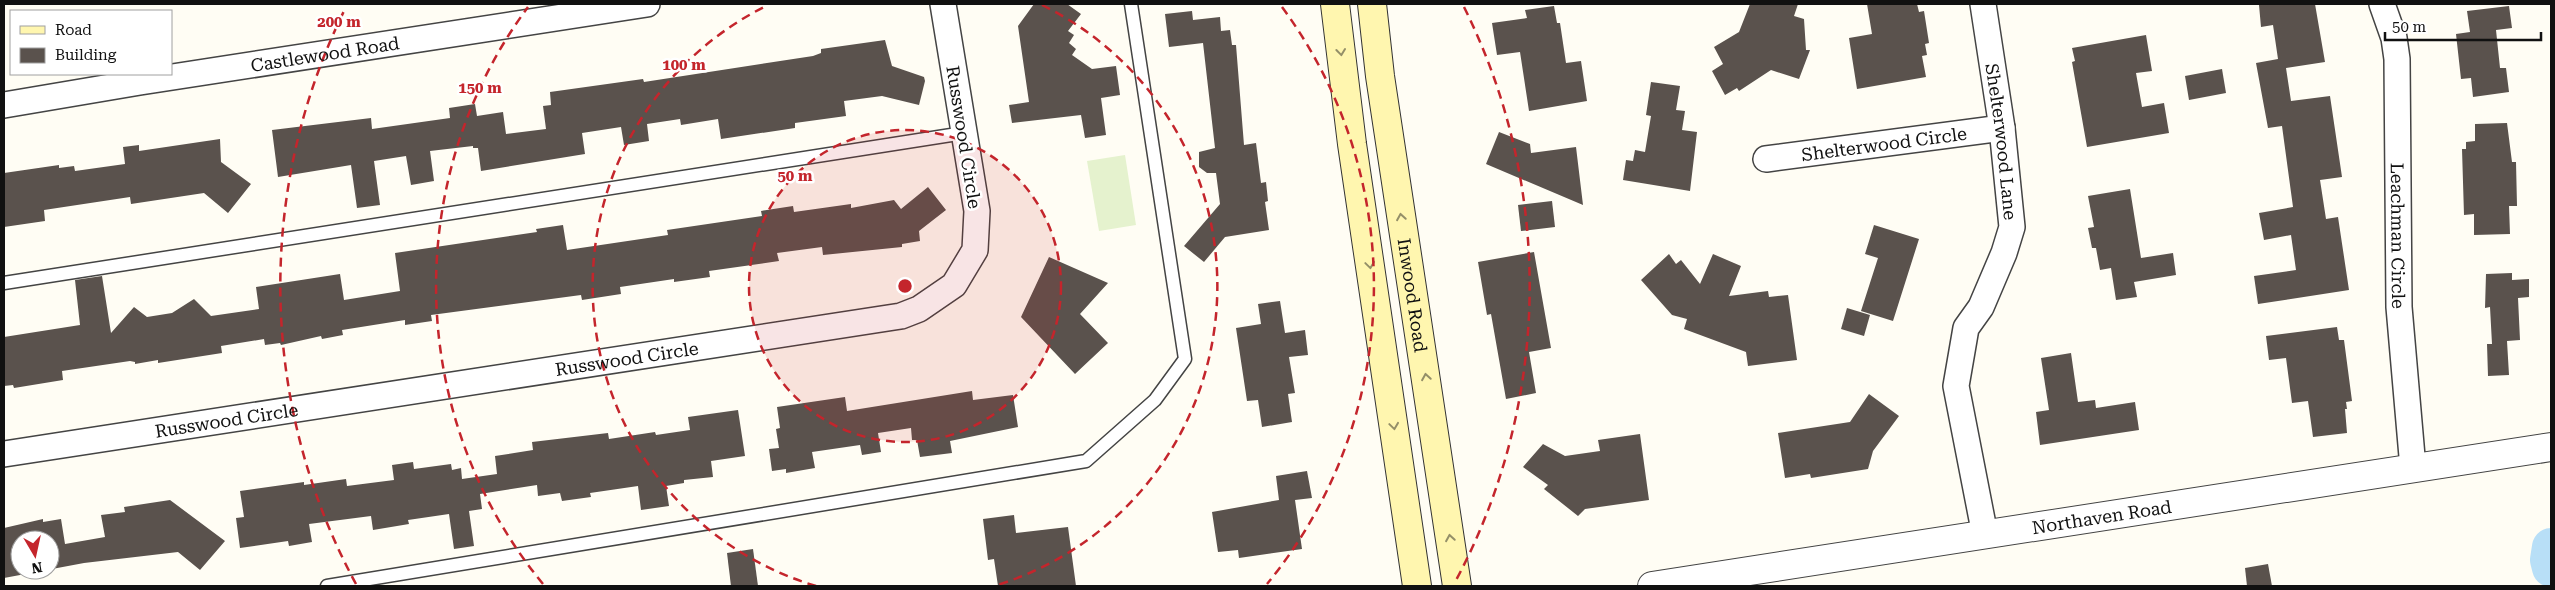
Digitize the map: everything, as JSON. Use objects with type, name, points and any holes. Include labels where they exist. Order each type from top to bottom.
[{"type":"main road","points":[[1335,4],[1353,154],[1418,586]]},
{"type":"main road","name":"Inwood Road","points":[[1372,4],[1380,76],[1457,586]]},
{"type":"street","name":"Castlewood Road","points":[[4,105],[647,4]]},
{"type":"street","name":"Russwood Circle","points":[[4,454],[901,316],[919,309],[954,285],[975,250],[977,211],[943,4]]},
{"type":"street","name":"Shelterwood Lane","points":[[1984,4],[2002,128],[2012,227],[2004,253],[1981,307],[1966,328],[1956,386],[1985,535]]},
{"type":"street","name":"Leachman Circle","points":[[2382,4],[2394,38],[2397,59],[2399,307],[2413,468]]},
{"type":"street","name":"Shelterwood Circle","points":[[1766,159],[2002,128]]},
{"type":"street","name":"Northaven Road","points":[[1652,586],[2551,447]]},
{"type":"lane","points":[[327,586],[1086,461],[1155,400],[1184,359],[1131,4]]},
{"type":"lane","points":[[4,282],[964,134]]},
{"type":"green space","points":[[1125,155],[1136,225],[1099,231],[1087,161]]},
{"type":"building","points":[[1034,4],[1067,4],[1081,14],[1068,31],[1074,35],[1069,43],[1076,49],[1072,55],[1092,69],[1116,66],[1120,95],[1101,98],[1106,135],[1085,138],[1081,115],[1012,123],[1009,105],[1029,102],[1018,26]]},
{"type":"building","points":[[1750,4],[1798,4],[1794,16],[1804,19],[1806,50],[1810,50],[1799,79],[1771,70],[1739,91],[1737,88],[1725,95],[1712,71],[1723,64],[1714,47],[1739,32]]},
{"type":"building","points":[[1867,4],[1917,4],[1919,12],[1924,11],[1929,43],[1925,44],[1927,55],[1922,56],[1926,77],[1857,89],[1849,38],[1872,34]]},
{"type":"building","points":[[2315,4],[2325,62],[2286,68],[2291,101],[2330,96],[2342,177],[2320,180],[2326,219],[2338,217],[2349,290],[2258,304],[2254,276],[2296,270],[2291,235],[2264,240],[2259,213],[2293,207],[2282,126],[2268,128],[2256,63],[2278,59],[2273,25],[2261,27],[2259,5]]},
{"type":"building","points":[[1554,6],[1557,23],[1560,23],[1566,63],[1581,61],[1587,101],[1529,111],[1520,52],[1497,55],[1492,23],[1527,18],[1525,10]]},
{"type":"building","points":[[2509,6],[2512,28],[2496,30],[2500,68],[2506,68],[2509,92],[2473,97],[2471,78],[2461,79],[2456,34],[2470,32],[2467,11]]},
{"type":"building","points":[[1192,11],[1193,20],[1220,17],[1221,31],[1230,30],[1232,45],[1236,45],[1244,145],[1256,143],[1261,183],[1266,182],[1268,201],[1265,202],[1269,230],[1225,237],[1204,262],[1184,246],[1220,204],[1216,173],[1207,173],[1199,167],[1199,152],[1215,148],[1203,43],[1169,47],[1165,14]]},
{"type":"building","points":[[2146,35],[2152,71],[2136,73],[2142,107],[2164,103],[2169,133],[2087,147],[2072,62],[2075,61],[2072,48]]},
{"type":"building","points":[[885,40],[892,66],[924,77],[925,81],[919,105],[882,96],[844,101],[846,116],[795,123],[795,128],[721,139],[718,119],[681,125],[680,119],[647,124],[649,141],[624,145],[621,127],[582,133],[585,154],[481,171],[478,148],[473,148],[473,146],[430,151],[434,181],[411,185],[406,156],[374,161],[380,205],[357,208],[351,165],[278,177],[272,130],[371,118],[372,129],[450,118],[449,108],[475,104],[477,116],[503,112],[506,134],[546,129],[543,106],[551,105],[550,92],[643,79],[644,82],[813,56],[821,53],[821,49]]},
{"type":"building","points":[[2222,69],[2226,93],[2189,100],[2185,76]]},
{"type":"building","points":[[1651,82],[1680,86],[1676,110],[1685,111],[1682,130],[1697,132],[1690,191],[1623,180],[1626,160],[1633,161],[1635,150],[1645,152],[1651,116],[1646,115]]},
{"type":"building","points":[[2507,123],[2512,162],[2516,162],[2517,206],[2509,206],[2510,234],[2474,235],[2474,214],[2464,215],[2462,149],[2466,149],[2466,142],[2475,141],[2475,124]]},
{"type":"building","points":[[1499,132],[1530,144],[1531,153],[1576,147],[1583,205],[1486,164]]},
{"type":"building","points":[[220,139],[221,162],[251,184],[228,213],[204,193],[131,204],[130,197],[44,210],[45,221],[4,227],[4,173],[59,165],[59,168],[74,166],[75,171],[125,164],[123,147],[139,145],[139,151]]},
{"type":"building","points":[[928,187],[946,210],[919,231],[920,241],[902,244],[902,247],[823,255],[822,247],[777,253],[779,261],[709,271],[710,277],[674,282],[674,279],[620,287],[621,294],[582,300],[581,295],[431,315],[432,321],[405,325],[405,320],[342,330],[343,335],[322,339],[321,336],[281,345],[280,343],[265,345],[264,339],[221,346],[222,353],[158,363],[158,360],[135,364],[135,362],[130,361],[62,371],[63,380],[14,388],[13,385],[4,386],[4,337],[80,325],[75,280],[102,276],[111,333],[134,307],[147,317],[172,313],[194,299],[211,316],[259,309],[256,287],[340,274],[344,300],[400,291],[395,253],[537,232],[536,229],[563,225],[567,250],[668,235],[667,230],[762,216],[761,211],[793,206],[794,212],[851,204],[851,208],[894,200],[901,209]]},
{"type":"building","points":[[2130,189],[2141,258],[2173,253],[2176,275],[2134,282],[2137,297],[2116,300],[2111,268],[2100,270],[2096,248],[2092,248],[2088,228],[2094,227],[2088,196]]},
{"type":"building","points":[[1552,201],[1555,227],[1521,231],[1518,205]]},
{"type":"building","points":[[1874,225],[1919,239],[1893,321],[1861,311],[1878,258],[1865,254]]},
{"type":"building","points":[[1534,252],[1551,348],[1529,352],[1536,393],[1506,399],[1491,314],[1487,315],[1478,262]]},
{"type":"building","points":[[1669,254],[1676,264],[1681,260],[1700,284],[1713,254],[1741,266],[1729,296],[1768,291],[1769,297],[1788,295],[1797,360],[1748,366],[1746,352],[1684,329],[1687,319],[1672,315],[1641,280]]},
{"type":"building","points":[[1049,257],[1108,283],[1080,314],[1108,343],[1075,374],[1021,317]]},
{"type":"building","points":[[2512,273],[2512,280],[2529,279],[2529,297],[2518,298],[2520,340],[2507,341],[2509,375],[2488,376],[2487,344],[2492,344],[2490,307],[2485,308],[2486,274]]},
{"type":"building","points":[[1280,301],[1285,333],[1305,330],[1308,355],[1289,357],[1295,393],[1288,394],[1292,422],[1262,427],[1258,400],[1247,401],[1236,328],[1261,324],[1258,304]]},
{"type":"building","points":[[1847,308],[1870,315],[1864,336],[1841,329]]},
{"type":"building","points":[[2337,327],[2339,340],[2344,340],[2352,401],[2346,402],[2347,433],[2313,437],[2308,401],[2292,403],[2286,358],[2269,360],[2266,336]]},
{"type":"building","points":[[2071,353],[2078,402],[2095,400],[2096,408],[2135,402],[2139,430],[2040,445],[2036,412],[2049,410],[2041,358]]},
{"type":"building","points":[[972,391],[973,400],[1013,395],[1018,427],[950,441],[952,453],[920,457],[917,440],[912,440],[911,428],[878,433],[881,452],[862,455],[860,445],[812,452],[815,468],[786,473],[786,469],[772,471],[769,449],[779,448],[776,429],[780,428],[777,407],[845,397],[847,411]]},
{"type":"building","points":[[1869,394],[1899,416],[1873,451],[1868,469],[1811,478],[1810,474],[1785,478],[1778,433],[1850,422]]},
{"type":"building","points":[[738,410],[745,456],[711,461],[713,477],[684,480],[684,483],[666,486],[669,506],[641,510],[638,486],[590,493],[591,497],[562,501],[560,493],[538,496],[537,485],[480,494],[482,509],[469,511],[474,546],[454,549],[449,514],[408,520],[409,524],[373,530],[371,516],[309,524],[312,542],[289,546],[288,541],[240,548],[236,518],[244,517],[240,491],[304,482],[304,485],[346,479],[347,486],[394,480],[392,465],[413,462],[414,469],[451,464],[452,470],[461,468],[462,479],[497,474],[495,456],[533,450],[532,442],[608,433],[609,439],[655,432],[656,435],[690,430],[688,417]]},
{"type":"building","points":[[1640,434],[1649,500],[1585,509],[1578,516],[1544,489],[1548,485],[1523,467],[1543,444],[1565,456],[1600,451],[1598,440]]},
{"type":"building","points":[[1307,471],[1312,498],[1295,500],[1302,549],[1239,558],[1238,550],[1218,552],[1212,512],[1279,500],[1276,476]]},
{"type":"building","points":[[170,500],[225,541],[200,570],[178,552],[60,567],[60,530],[10,530],[10,577],[4,578],[4,528],[43,519],[43,522],[61,519],[65,544],[105,537],[101,515],[125,512],[124,507]]},
{"type":"building","points":[[1014,515],[1016,533],[1068,527],[1076,586],[998,586],[994,559],[988,560],[983,519]]},
{"type":"building","points":[[753,549],[758,586],[731,586],[727,553]]},
{"type":"building","points":[[2268,564],[2272,586],[2247,586],[2245,568]]},
{"type":"waterway","points":[[2551,547],[2549,560],[2551,568]]}]
